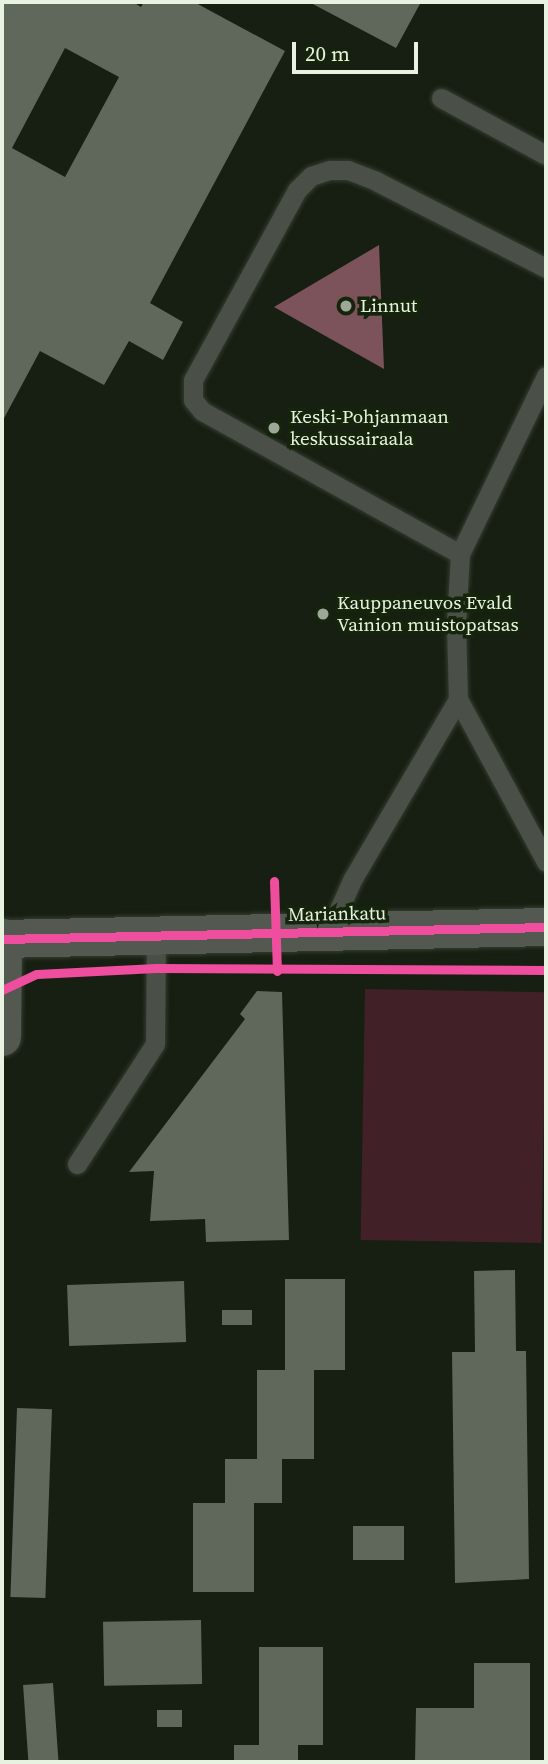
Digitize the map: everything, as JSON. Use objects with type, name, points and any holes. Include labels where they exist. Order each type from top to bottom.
[{"type":"street","name":"Mariankatu","points":[[2,939],[546,928]]},
{"type":"street","points":[[2,939],[2,1037]]},
{"type":"lane","points":[[441,98],[546,155]]},
{"type":"lane","points":[[460,554],[202,411],[193,400],[193,380],[297,190],[311,176],[330,170],[348,170],[376,181],[546,268]]},
{"type":"lane","points":[[546,376],[460,554],[458,699],[546,862]]},
{"type":"lane","points":[[329,932],[352,880],[458,699]]},
{"type":"lane","points":[[77,1164],[155,1044],[156,936]]},
{"type":"shaded area","points":[[379,245],[384,369],[274,307]]},
{"type":"shaded area","points":[[365,989],[546,992],[542,1243],[361,1240]]},
{"type":"building","points":[[2,2],[133,2],[141,7],[144,2],[194,2],[285,51],[150,303],[183,322],[163,360],[129,341],[104,385],[40,351],[2,422]],"holes":[[[65,48],[119,77],[65,177],[12,148]]]},
{"type":"building","points":[[309,2],[421,2],[396,48]]},
{"type":"building","points":[[257,991],[282,992],[289,1240],[206,1242],[205,1219],[150,1221],[154,1171],[129,1172],[245,1019],[240,1014]]},
{"type":"building","points":[[515,1270],[516,1351],[526,1351],[529,1579],[455,1583],[452,1352],[475,1352],[474,1271]]},
{"type":"building","points":[[285,1279],[345,1279],[345,1370],[314,1370],[314,1459],[282,1459],[282,1503],[254,1503],[254,1592],[193,1592],[193,1503],[225,1503],[225,1459],[257,1459],[257,1370],[285,1370]]},
{"type":"building","points":[[184,1281],[186,1342],[69,1346],[67,1285]]},
{"type":"building","points":[[222,1310],[252,1310],[252,1325],[222,1325]]},
{"type":"building","points":[[17,1408],[52,1409],[45,1598],[10,1597]]},
{"type":"building","points":[[353,1526],[404,1526],[404,1560],[353,1560]]},
{"type":"building","points":[[201,1620],[202,1684],[104,1686],[103,1622]]},
{"type":"building","points":[[259,1647],[323,1647],[323,1745],[298,1745],[298,1762],[234,1762],[234,1745],[259,1745]]},
{"type":"building","points":[[474,1663],[530,1663],[530,1762],[415,1762],[416,1708],[474,1708]]},
{"type":"building","points":[[53,1683],[59,1762],[28,1762],[23,1685]]},
{"type":"building","points":[[157,1710],[182,1710],[182,1727],[157,1727]]},
{"type":"cycle path","points":[[274,881],[277,971]]},
{"type":"cycle path","points":[[2,939],[546,927]]},
{"type":"cycle path","points":[[2,990],[37,974],[156,968],[546,970]]},
{"type":"place","name":"Linnut","points":[[346,306]]},
{"type":"place","name":"Keski-Pohjanmaan keskussairaala","points":[[274,428]]},
{"type":"place","name":"Kauppaneuvos Evald Vainion muistopatsas","points":[[323,614]]}]
